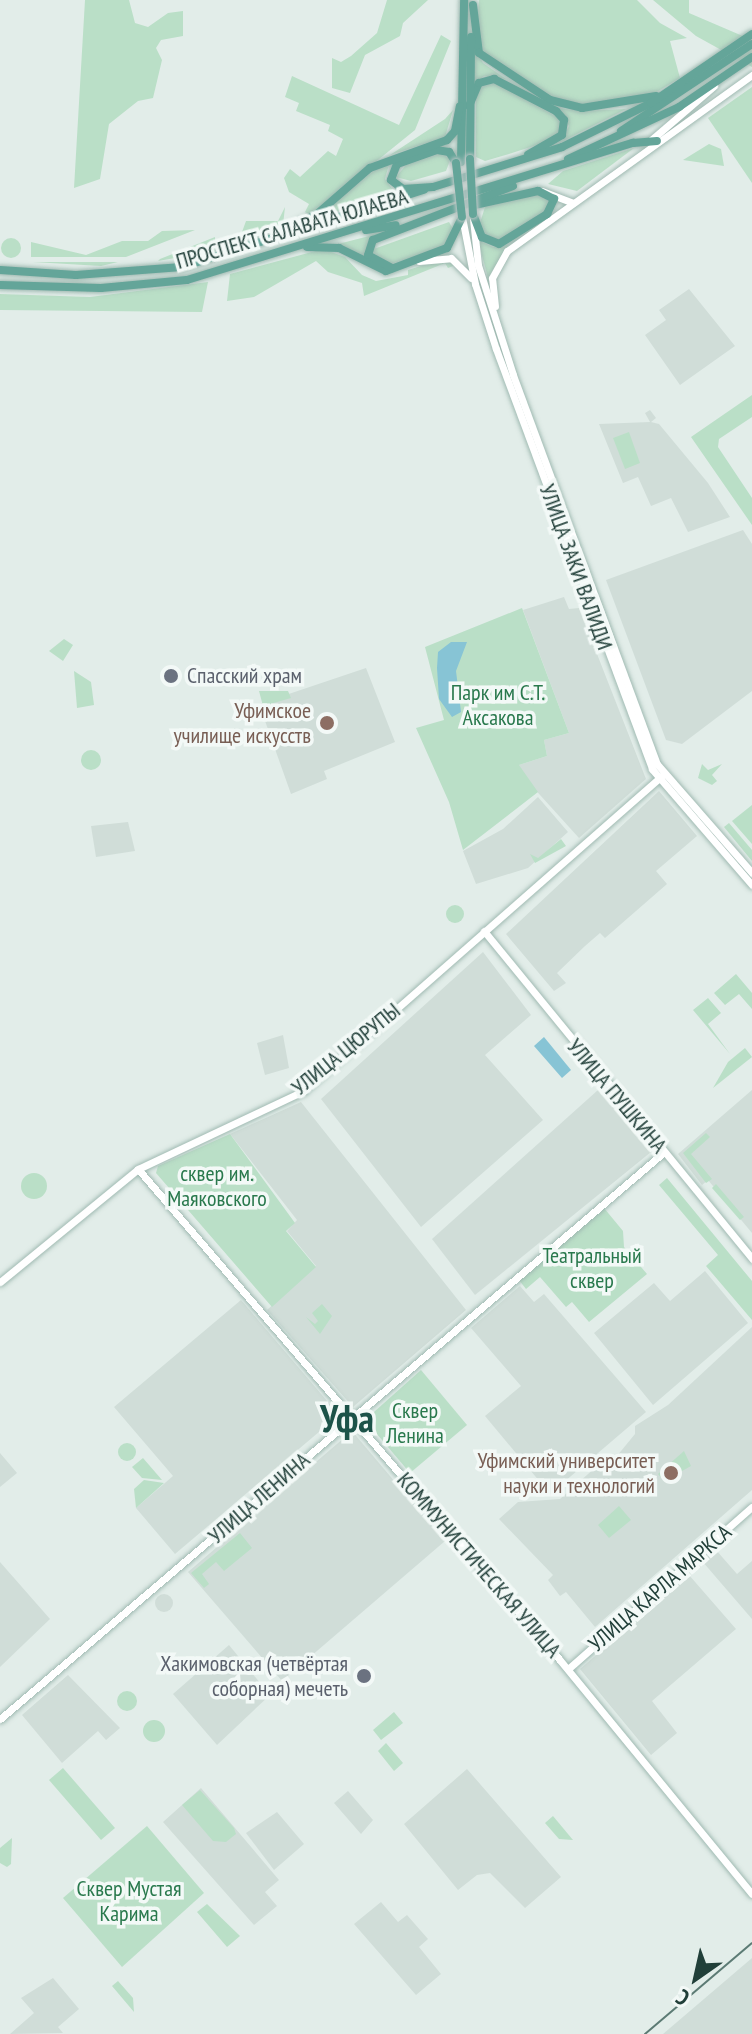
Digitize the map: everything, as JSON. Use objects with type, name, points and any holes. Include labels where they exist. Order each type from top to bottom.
[{"type":"main road","points":[[470,2],[482,57],[550,100],[582,108],[625,105],[686,86],[752,34]]},
{"type":"main road","points":[[470,2],[460,182],[467,224],[489,243],[507,242],[552,209],[553,196],[542,191]]},
{"type":"main road","points":[[578,154],[752,44]]},
{"type":"main road","points":[[547,169],[654,141],[696,99],[752,57]]},
{"type":"main road","points":[[499,327],[492,285],[498,262],[654,141],[752,75]]},
{"type":"main road","points":[[272,239],[317,214],[370,168],[447,140],[479,83],[494,79],[561,116],[562,135],[524,159]]},
{"type":"main road","points":[[524,159],[578,141],[671,90]]},
{"type":"main road","points":[[392,268],[368,255],[373,240],[547,169],[696,99]]},
{"type":"main road","points":[[419,261],[447,248],[473,214],[462,161],[449,152],[437,150],[402,162],[390,174],[403,189],[433,187]]},
{"type":"main road","name":"ПРОСПЕКТ САЛАВАТА ЮЛАЕВА","points":[[0,270],[138,273],[197,264],[524,159]]},
{"type":"main road","name":"ПРОСПЕКТ САЛАВАТА ЮЛАЕВА","points":[[0,285],[141,287],[195,278],[547,169]]},
{"type":"main road","points":[[357,230],[377,231],[542,191],[559,195],[584,194]]},
{"type":"main road","points":[[559,195],[573,203]]},
{"type":"main road","name":"УЛИЦА ЗАКИ ВАЛИДИ","points":[[467,224],[475,284],[610,660],[662,776],[752,885]]},
{"type":"main road","name":"УЛИЦА ЗАКИ ВАЛИДИ","points":[[467,224],[499,327],[616,657],[662,776],[752,873]]},
{"type":"main road","points":[[302,246],[339,248],[374,269],[451,258],[475,284]]},
{"type":"main road","name":"УЛИЦА ЦЮРУПЫ","points":[[0,1282],[138,1169],[303,1091],[662,776]]},
{"type":"main road","name":"УЛИЦА ПУШКИНА","points":[[484,931],[752,1259]]},
{"type":"main road","name":"УЛИЦА ЛЕНИНА","points":[[0,1719],[664,1152]]},
{"type":"main road","name":"КОММУНИСТИЧЕСКАЯ УЛИЦА","points":[[138,1169],[568,1669],[752,1894]]},
{"type":"main road","name":"УЛИЦА КАРЛА МАРКСА","points":[[568,1669],[752,1507]]},
{"type":"shaded area","points":[[689,289],[735,346],[680,385],[645,335],[666,320],[659,310]]},
{"type":"shaded area","points":[[650,410],[656,418],[651,422],[659,424],[708,483],[730,517],[688,532],[671,498],[651,506],[638,477],[623,483],[599,424],[650,422],[645,413]]},
{"type":"shaded area","points":[[743,530],[752,544],[752,691],[682,744],[666,740],[606,580]]},
{"type":"shaded area","points":[[564,597],[569,609],[579,608],[646,779],[579,838],[521,774],[519,765],[547,756],[544,740],[569,733],[523,610]]},
{"type":"shaded area","name":"Уфимское училище искусств","points":[[366,668],[395,742],[324,771],[327,779],[291,794],[259,704]]},
{"type":"shaded area","points":[[659,791],[697,836],[656,871],[667,884],[605,938],[600,933],[585,946],[557,973],[566,983],[554,991],[506,934]]},
{"type":"shaded area","points":[[538,797],[568,832],[528,868],[476,884],[463,851],[503,829]]},
{"type":"shaded area","points":[[128,822],[135,851],[96,857],[91,826]]},
{"type":"shaded area","points":[[483,952],[531,1015],[485,1055],[543,1120],[421,1227],[321,1099]]},
{"type":"shaded area","points":[[283,1035],[289,1068],[265,1075],[257,1043]]},
{"type":"shaded area","points":[[598,1090],[651,1152],[475,1295],[432,1239]]},
{"type":"shaded area","points":[[752,1090],[752,1233],[708,1180],[702,1185],[678,1154]]},
{"type":"shaded area","points":[[301,1102],[466,1310],[353,1407],[267,1310],[316,1266],[287,1231],[297,1220],[230,1134]]},
{"type":"shaded area","points":[[705,1271],[748,1323],[653,1405],[594,1333],[654,1283],[670,1301]]},
{"type":"shaded area","points":[[520,1286],[534,1302],[544,1294],[646,1412],[550,1494],[485,1416],[521,1386],[471,1328]]},
{"type":"shaded area","points":[[241,1300],[339,1415],[175,1554],[136,1508],[173,1476],[114,1407]]},
{"type":"shaded area","name":"Уфимский университет науки и технологий","points":[[752,1327],[752,1490],[595,1627],[566,1592],[560,1596],[548,1580],[553,1575],[499,1519],[518,1502],[560,1499],[606,1458],[612,1462],[635,1434],[635,1426],[668,1405]]},
{"type":"shaded area","points":[[352,1431],[445,1541],[282,1681],[188,1572]]},
{"type":"shaded area","points":[[0,1453],[17,1473],[0,1487]]},
{"type":"shaded area","points":[[716,1550],[737,1574],[752,1561],[752,1619],[702,1561]]},
{"type":"shaded area","points":[[0,1562],[50,1619],[0,1667]]},
{"type":"shaded area","points":[[689,1575],[736,1629],[652,1701],[677,1733],[651,1755],[580,1669]]},
{"type":"shaded area","points":[[160,1594],[168,1594],[173,1603],[171,1610],[160,1612],[155,1607],[155,1599]]},
{"type":"shaded area","points":[[229,1645],[270,1695],[217,1745],[173,1694]]},
{"type":"shaded area","points":[[68,1675],[120,1728],[106,1740],[98,1731],[62,1763],[22,1715]]},
{"type":"shaded area","points":[[467,1769],[561,1877],[525,1908],[490,1873],[477,1875],[458,1890],[404,1824]]},
{"type":"shaded area","points":[[201,1788],[279,1880],[265,1892],[277,1906],[254,1925],[163,1822]]},
{"type":"shaded area","points":[[348,1791],[373,1820],[361,1834],[334,1803]]},
{"type":"shaded area","points":[[277,1812],[304,1844],[274,1870],[246,1833]]},
{"type":"shaded area","points":[[381,1902],[398,1922],[407,1915],[428,1939],[419,1947],[441,1974],[416,1995],[354,1924]]},
{"type":"shaded area","points":[[752,1958],[752,2034],[663,2034]]},
{"type":"shaded area","points":[[53,1978],[79,2009],[58,2027],[63,2033],[10,2034],[34,2013],[21,1998]]},
{"type":"green space","points":[[85,0],[129,0],[135,23],[148,27],[168,13],[183,11],[183,36],[161,40],[156,48],[162,60],[153,98],[138,101],[109,124],[100,179],[74,188]]},
{"type":"green space","points":[[387,0],[428,0],[403,23],[400,36],[365,55],[350,93],[332,88],[332,58],[341,62],[377,33]]},
{"type":"green space","points":[[479,0],[637,0],[660,23],[687,38],[670,41],[680,78],[648,97],[582,105],[551,98],[483,55],[477,28]]},
{"type":"green space","points":[[653,0],[689,0],[689,13],[752,40],[752,67],[696,36]]},
{"type":"green space","points":[[441,35],[451,41],[415,130],[310,215],[305,212],[309,204],[289,192],[284,178],[290,169],[300,177],[328,151],[336,156],[343,139],[328,131],[330,125],[296,111],[299,103],[285,97],[292,76],[399,125]]},
{"type":"green space","points":[[474,48],[483,63],[506,79],[484,76],[473,86]]},
{"type":"green space","points":[[493,82],[559,118],[562,130],[552,140],[509,154],[485,161],[476,157],[476,95],[482,85]]},
{"type":"green space","points":[[752,87],[752,183],[708,118]]},
{"type":"green space","points":[[557,108],[581,111],[626,109],[561,142],[569,126]]},
{"type":"green space","points":[[453,110],[445,137],[390,155],[445,119]]},
{"type":"green space","points":[[709,144],[721,149],[724,166],[683,160]]},
{"type":"green space","points":[[634,148],[577,191],[548,184],[563,171]]},
{"type":"green space","points":[[439,154],[451,158],[446,171],[411,181],[396,177],[406,165]]},
{"type":"green space","points":[[389,164],[385,179],[396,194],[318,217],[378,167]]},
{"type":"green space","points":[[538,194],[550,200],[545,212],[499,241],[484,234],[480,223],[485,207]]},
{"type":"green space","points":[[285,207],[283,225],[238,243],[246,221],[278,221]]},
{"type":"green space","points":[[449,222],[453,229],[446,246],[391,264],[376,261],[371,250]]},
{"type":"green space","points":[[195,230],[126,257],[31,257],[31,242],[86,255],[122,241],[148,241],[162,231]]},
{"type":"green space","points":[[393,230],[371,238],[364,257],[338,244]]},
{"type":"green space","points":[[215,237],[215,251],[158,261],[160,259]]},
{"type":"green space","points":[[11,238],[18,241],[21,248],[18,255],[11,258],[4,255],[1,248],[4,241]]},
{"type":"green space","points":[[478,240],[493,247],[508,245],[488,278]]},
{"type":"green space","points":[[323,249],[345,257],[362,275],[376,281],[408,275],[408,270],[440,260],[458,264],[448,268],[445,263],[364,296],[362,283],[328,272],[316,261],[254,297],[227,301],[230,274]]},
{"type":"green space","points":[[33,262],[118,262],[101,266]]},
{"type":"green space","points":[[208,282],[202,312],[0,310],[0,294],[90,297]]},
{"type":"green space","points":[[752,395],[752,417],[719,439],[718,447],[752,498],[752,525],[691,437]]},
{"type":"green space","points":[[629,432],[640,463],[625,469],[613,438]]},
{"type":"green space","name":"Парк им С.Т. Аксакова","points":[[522,608],[569,733],[544,740],[547,756],[519,765],[538,792],[463,850],[449,802],[416,728],[444,720],[425,647]]},
{"type":"green space","points":[[64,639],[73,645],[63,661],[49,651]]},
{"type":"green space","points":[[74,671],[91,682],[94,705],[77,708]]},
{"type":"green space","points":[[259,691],[288,691],[291,698],[263,706]]},
{"type":"green space","points":[[91,750],[98,753],[101,760],[98,767],[91,770],[84,767],[81,760],[84,753]]},
{"type":"green space","points":[[702,764],[708,770],[722,764],[712,775],[717,781],[712,785],[698,778]]},
{"type":"green space","points":[[752,805],[752,844],[732,821]]},
{"type":"green space","points":[[729,823],[752,850],[752,861],[724,827]]},
{"type":"green space","points":[[561,839],[566,846],[535,863],[530,854],[538,858]]},
{"type":"green space","points":[[455,905],[464,914],[455,923],[446,914]]},
{"type":"green space","points":[[736,974],[752,993],[752,1009],[739,994],[725,1005],[714,993]]},
{"type":"green space","points":[[708,998],[721,1013],[708,1024],[730,1054],[693,1010]]},
{"type":"green space","points":[[745,1048],[752,1057],[713,1088],[728,1062]]},
{"type":"green space","points":[[706,1133],[710,1137],[691,1154],[712,1179],[706,1183],[683,1153]]},
{"type":"green space","name":"сквер им. Маяковского","points":[[230,1134],[295,1223],[286,1231],[316,1267],[272,1307],[156,1173],[158,1166]]},
{"type":"green space","points":[[34,1173],[43,1177],[47,1186],[43,1195],[34,1199],[25,1195],[21,1186],[25,1177]]},
{"type":"green space","points":[[667,1178],[752,1281],[752,1320],[706,1266],[718,1255],[659,1185]]},
{"type":"green space","points":[[716,1184],[744,1217],[740,1220],[712,1188]]},
{"type":"green space","name":"Театральный сквер","points":[[604,1208],[623,1231],[624,1247],[647,1274],[589,1322],[572,1302],[566,1307],[540,1277],[526,1289],[519,1280]]},
{"type":"green space","points":[[322,1304],[332,1316],[320,1334],[306,1317],[315,1324],[318,1321],[312,1313]]},
{"type":"green space","name":"Сквер Ленина","points":[[421,1370],[467,1425],[410,1473],[365,1420]]},
{"type":"green space","points":[[123,1443],[131,1443],[136,1452],[134,1459],[123,1461],[118,1456],[118,1448]]},
{"type":"green space","points":[[684,1451],[691,1466],[664,1481],[658,1474]]},
{"type":"green space","points":[[143,1458],[162,1480],[142,1478],[132,1467]]},
{"type":"green space","points":[[144,1480],[164,1483],[136,1508],[134,1489]]},
{"type":"green space","points":[[619,1506],[631,1520],[609,1538],[598,1525]]},
{"type":"green space","points":[[240,1533],[252,1548],[224,1571],[216,1562],[202,1574],[209,1584],[204,1588],[191,1573]]},
{"type":"green space","points":[[123,1691],[131,1691],[137,1701],[131,1711],[123,1711],[117,1705],[117,1697]]},
{"type":"green space","points":[[394,1712],[403,1723],[381,1740],[373,1730]]},
{"type":"green space","points":[[154,1720],[162,1723],[165,1731],[162,1739],[154,1742],[146,1739],[143,1731],[146,1723]]},
{"type":"green space","points":[[386,1743],[403,1763],[394,1771],[378,1751]]},
{"type":"green space","points":[[63,1768],[115,1828],[101,1840],[49,1780]]},
{"type":"green space","points":[[200,1790],[234,1828],[236,1834],[226,1842],[213,1841],[182,1805]]},
{"type":"green space","points":[[553,1816],[573,1840],[559,1839],[545,1823]]},
{"type":"green space","name":"Сквер Мустая Карима","points":[[147,1826],[204,1893],[122,1967],[63,1898]]},
{"type":"green space","points":[[12,1838],[11,1864],[7,1867],[0,1863],[0,1848]]},
{"type":"green space","points":[[207,1904],[240,1936],[227,1947],[197,1912]]},
{"type":"green space","points":[[118,1981],[133,1998],[134,2012],[112,1986]]},
{"type":"water","points":[[451,642],[467,642],[456,671],[461,712],[452,717],[439,699],[437,668],[438,652]]},
{"type":"water","points":[[544,1037],[571,1070],[562,1078],[534,1046]]},
{"type":"tram line","points":[[645,2034],[752,1943]]},
{"type":"place","name":"Спасский храм","points":[[171,676]]},
{"type":"place","name":"Уфимское училище искусств","points":[[327,723]]},
{"type":"place","name":"Уфимский университет науки и технологий","points":[[671,1473]]},
{"type":"place","name":"Хакимовская (четвёртая соборная) мечеть","points":[[364,1676]]},
{"type":"district","name":"Уфа","points":[[347,1418]]}]
